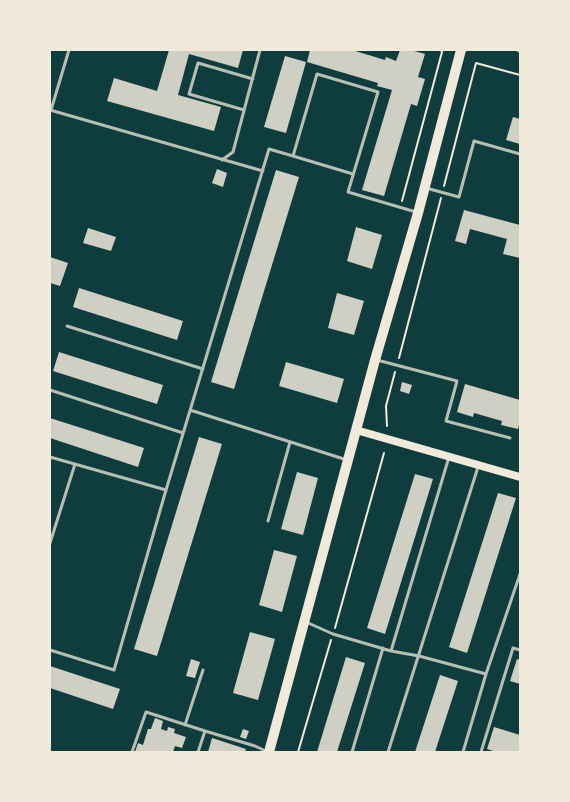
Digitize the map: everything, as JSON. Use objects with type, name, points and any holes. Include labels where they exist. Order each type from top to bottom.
[{"type":"main road","points":[[268,752],[375,360],[418,213],[461,50]]},
{"type":"main road","points":[[356,430],[520,477]]},
{"type":"lane","points":[[69,50],[51,110],[263,172]]},
{"type":"lane","points":[[222,160],[233,152],[260,50]]},
{"type":"lane","points":[[244,110],[189,94],[198,63],[252,79]]},
{"type":"lane","points":[[293,156],[317,74],[378,92],[348,192],[418,213]]},
{"type":"lane","points":[[424,188],[459,197],[474,141],[520,154]]},
{"type":"lane","points":[[50,650],[114,670],[166,490],[269,149],[353,174]]},
{"type":"lane","points":[[67,326],[203,369]]},
{"type":"lane","points":[[375,360],[457,381],[446,422],[510,438]]},
{"type":"lane","points":[[50,390],[184,433]]},
{"type":"lane","points":[[190,410],[348,460]]},
{"type":"lane","points":[[268,521],[290,442]]},
{"type":"lane","points":[[50,457],[166,490]]},
{"type":"lane","points":[[391,651],[449,457]]},
{"type":"lane","points":[[50,543],[75,464]]},
{"type":"lane","points":[[388,752],[479,465]]},
{"type":"lane","points":[[463,752],[486,674],[520,574]]},
{"type":"lane","points":[[304,621],[333,634],[391,651],[419,656],[486,674]]},
{"type":"lane","points":[[352,752],[384,648]]},
{"type":"lane","points":[[481,752],[513,648],[520,650]]},
{"type":"lane","points":[[185,725],[203,670]]},
{"type":"lane","points":[[132,752],[146,712],[255,746],[268,752]]},
{"type":"lane","points":[[198,752],[205,731]]},
{"type":"path","points":[[400,208],[442,52],[441,50]]},
{"type":"path","points":[[387,426],[386,406],[476,63],[520,75]]},
{"type":"path","points":[[298,752],[384,453]]},
{"type":"building","points":[[169,50],[243,50],[238,68],[189,54],[178,95],[221,107],[214,131],[107,101],[114,78],[157,91]]},
{"type":"building","points":[[310,50],[352,50],[385,60],[386,57],[396,61],[400,50],[411,50],[425,54],[418,77],[425,79],[417,106],[411,104],[384,196],[362,190],[392,90],[377,86],[378,83],[307,62]]},
{"type":"building","points":[[285,56],[306,62],[286,133],[264,127]]},
{"type":"building","points":[[513,117],[520,119],[520,144],[506,140]]},
{"type":"building","points":[[217,169],[227,173],[223,187],[212,183]]},
{"type":"building","points":[[276,170],[299,177],[234,389],[211,382]]},
{"type":"building","points":[[464,210],[520,225],[520,258],[503,254],[507,239],[470,229],[466,244],[455,241]]},
{"type":"building","points":[[356,227],[382,235],[372,269],[347,261]]},
{"type":"building","points":[[88,228],[116,237],[111,251],[83,243]]},
{"type":"building","points":[[50,257],[68,263],[60,286],[50,283]]},
{"type":"building","points":[[79,288],[183,321],[177,340],[73,307]]},
{"type":"building","points":[[337,293],[364,301],[354,335],[328,328]]},
{"type":"building","points":[[59,352],[163,385],[157,404],[53,371]]},
{"type":"building","points":[[286,362],[344,379],[337,403],[279,386]]},
{"type":"building","points":[[402,382],[412,385],[409,394],[400,391]]},
{"type":"building","points":[[465,384],[520,400],[520,421],[518,429],[501,425],[502,421],[474,413],[473,417],[457,412]]},
{"type":"building","points":[[50,418],[144,448],[138,467],[50,438]]},
{"type":"building","points":[[199,437],[222,444],[157,656],[134,649]]},
{"type":"building","points":[[297,472],[318,478],[303,535],[281,529]]},
{"type":"building","points":[[415,474],[433,479],[385,634],[367,628]]},
{"type":"building","points":[[498,493],[516,498],[467,653],[449,647]]},
{"type":"building","points":[[274,550],[297,556],[282,612],[259,605]]},
{"type":"building","points":[[250,632],[275,639],[258,700],[233,693]]},
{"type":"building","points":[[346,657],[365,663],[337,752],[317,752]]},
{"type":"building","points":[[191,659],[200,662],[195,678],[186,676]]},
{"type":"building","points":[[517,659],[520,660],[520,684],[510,681]]},
{"type":"building","points":[[50,666],[120,689],[113,709],[50,688]]},
{"type":"building","points":[[440,675],[458,681],[435,752],[415,752]]},
{"type":"building","points":[[155,718],[163,721],[161,729],[167,731],[168,727],[175,729],[174,733],[186,737],[182,748],[175,746],[173,752],[135,752],[138,743],[143,745],[148,729],[151,729]]},
{"type":"building","points":[[494,727],[520,735],[520,752],[496,752],[487,749]]},
{"type":"building","points":[[243,729],[249,731],[246,739],[240,737]]},
{"type":"building","points":[[212,738],[246,749],[245,752],[208,752]]}]
